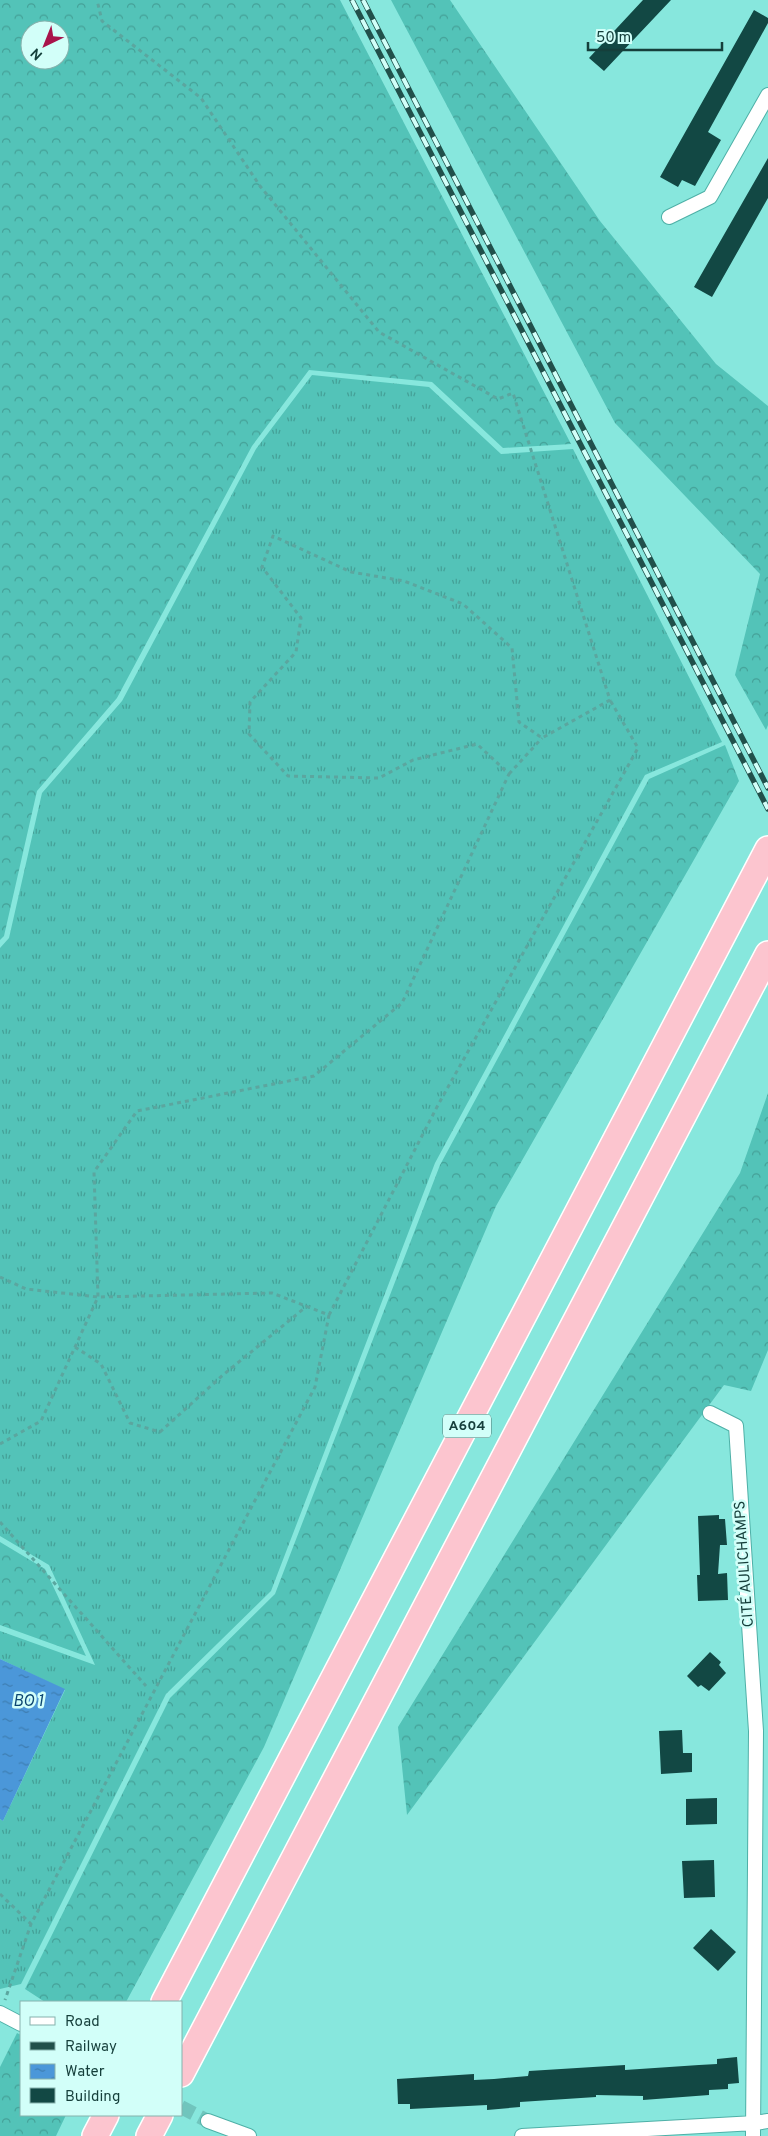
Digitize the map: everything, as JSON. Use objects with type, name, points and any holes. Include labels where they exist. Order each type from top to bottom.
[{"type":"highway","name":"A604","points":[[165,2001],[768,849]]},
{"type":"highway","name":"A604","points":[[182,2072],[768,954]]},
{"type":"highway","points":[[95,2136],[105,2116]]},
{"type":"highway","points":[[149,2136],[159,2116]]},
{"type":"street","points":[[670,217],[710,197],[768,95]]},
{"type":"street","name":"CITÉ AULICHAMPS","points":[[710,1413],[736,1426],[762,1727],[759,2127]]},
{"type":"street","points":[[0,2013],[20,2023]]},
{"type":"street","points":[[208,2121],[249,2136]]},
{"type":"street","points":[[522,2136],[759,2127]]},
{"type":"path","points":[[0,2013],[31,1924],[315,1387],[329,1314],[438,1104],[638,748],[610,700],[513,393],[498,399],[379,332],[260,186],[201,98],[102,20],[97,0]]},
{"type":"path","points":[[509,774],[476,744],[413,760],[379,778],[288,776],[249,734],[250,702],[296,652],[301,618],[262,567],[273,536],[351,572],[404,581],[463,604],[512,648],[520,722],[542,738]]},
{"type":"path","points":[[0,1444],[41,1421],[98,1297],[94,1172],[137,1111],[314,1076],[402,1003],[509,774],[542,738],[610,700]]},
{"type":"path","points":[[0,1277],[26,1289],[98,1297],[272,1293],[329,1314]]},
{"type":"path","points":[[75,1346],[101,1364],[130,1423],[160,1432],[223,1376],[307,1306]]},
{"type":"path","points":[[0,1522],[146,1686]]},
{"type":"path","points":[[0,1894],[31,1924]]},
{"type":"green space","points":[[0,0],[340,0],[571,444],[503,448],[432,382],[309,370],[252,446],[117,698],[37,791],[4,936],[0,940]]},
{"type":"green space","points":[[391,0],[450,0],[600,221],[716,364],[768,406],[768,725],[766,730],[735,675],[760,574],[615,423]]},
{"type":"green space","points":[[312,375],[429,387],[501,454],[573,449],[722,742],[645,775],[435,1163],[271,1591],[166,1694],[21,1984],[0,1989],[0,1819],[3,1821],[65,1690],[0,1659],[0,1631],[95,1665],[49,1565],[0,1536],[0,948],[9,938],[42,793],[122,701],[256,449]]},
{"type":"green space","points":[[725,745],[739,781],[496,1206],[264,1747],[127,2001],[43,2001],[25,1989],[170,1698],[275,1594],[440,1165],[649,779]]},
{"type":"green space","points":[[768,1093],[768,1350],[751,1391],[724,1385],[407,1815],[398,1727],[740,1173]]},
{"type":"green space","points":[[0,1542],[45,1569],[86,1656],[0,1625]]},
{"type":"green space","points":[[17,2033],[20,2034],[20,2116],[66,2116],[56,2136],[0,2136],[0,2067]]},
{"type":"water","name":"BO 1","points":[[0,1659],[65,1689],[3,1821],[0,1819]]},
{"type":"building","points":[[643,0],[671,0],[604,71],[589,58]]},
{"type":"building","points":[[754,10],[768,18],[768,23],[708,132],[721,140],[695,186],[682,180],[678,187],[660,177]]},
{"type":"building","points":[[768,158],[768,198],[712,297],[694,287]]},
{"type":"building","points":[[719,1515],[719,1519],[725,1519],[727,1545],[720,1545],[718,1574],[727,1573],[728,1600],[698,1601],[697,1575],[700,1575],[698,1516]]},
{"type":"building","points":[[710,1652],[721,1662],[719,1665],[726,1673],[709,1691],[701,1685],[698,1687],[687,1676]]},
{"type":"building","points":[[682,1730],[683,1753],[692,1753],[692,1772],[661,1774],[659,1731]]},
{"type":"building","points":[[717,1798],[717,1824],[686,1825],[686,1799]]},
{"type":"building","points":[[714,1860],[715,1897],[684,1898],[682,1861]]},
{"type":"building","points":[[711,1929],[736,1952],[718,1971],[693,1948]]},
{"type":"building","points":[[737,2057],[739,2083],[728,2084],[728,2089],[709,2090],[709,2095],[643,2100],[643,2096],[596,2095],[596,2097],[520,2102],[520,2107],[487,2110],[487,2105],[410,2109],[410,2104],[398,2104],[397,2079],[474,2074],[474,2080],[494,2079],[528,2076],[529,2071],[625,2065],[625,2070],[717,2064],[717,2059]]},
{"type":"tunnel","points":[[182,2108],[208,2121]]},
{"type":"railway","points":[[352,0],[768,809]]},
{"type":"railway","points":[[363,0],[768,788]]}]
